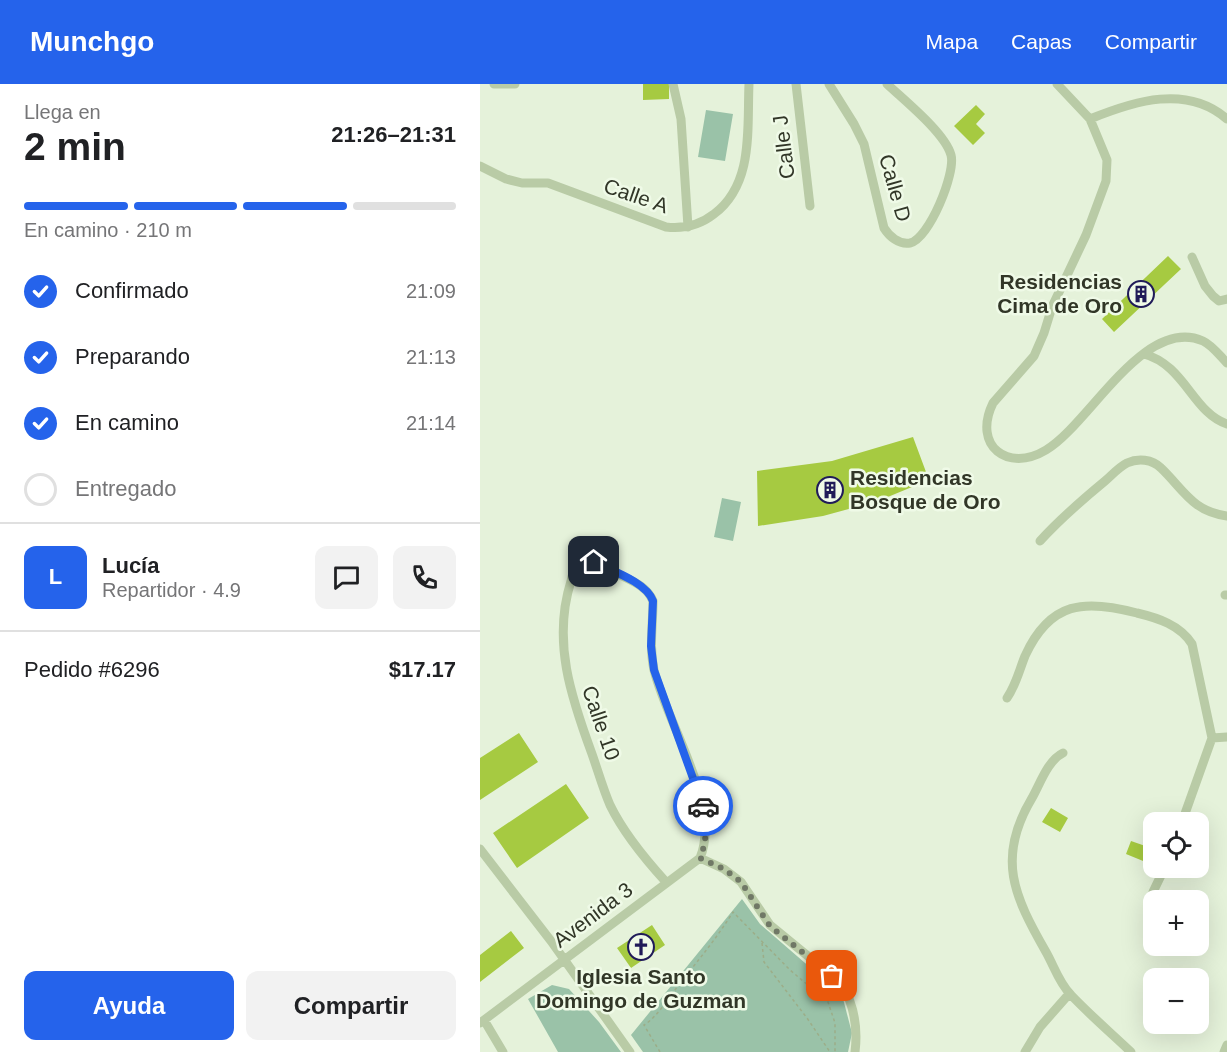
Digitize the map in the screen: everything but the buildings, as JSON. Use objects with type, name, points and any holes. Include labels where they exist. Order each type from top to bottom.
[{"type":"street","points":[[494,84],[515,84]]},
{"type":"street","points":[[673,84],[681,119],[688,227]]},
{"type":"street","name":"Calle A","points":[[480,166],[506,179],[522,183],[548,183],[666,227],[678,229],[699,224],[716,213],[736,189],[746,155],[749,84]]},
{"type":"street","name":"Calle J","points":[[796,84],[810,206]]},
{"type":"street","name":"Calle D","points":[[829,84],[864,144],[884,228],[889,236],[898,241],[910,243],[917,239],[934,217],[951,177],[951,155],[942,137],[887,84]]},
{"type":"street","points":[[1057,84],[1090,119],[1107,160],[1106,181],[1086,235],[1052,307],[1034,356],[993,403],[989,412],[986,429],[990,444],[994,450],[1010,457],[1027,457],[1043,452],[1069,433],[1122,371],[1144,354],[1171,340],[1204,341],[1227,363]]},
{"type":"street","points":[[1090,119],[1133,102],[1173,98],[1197,100],[1227,119]]},
{"type":"street","points":[[1192,257],[1213,297],[1219,301],[1227,299]]},
{"type":"street","points":[[1144,354],[1159,360],[1178,374],[1212,416],[1227,424]]},
{"type":"street","points":[[1040,541],[1056,522],[1086,496],[1126,464],[1138,459],[1161,467],[1188,499],[1198,506],[1227,516]]},
{"type":"street","name":"Calle 10","points":[[666,882],[627,835],[609,803],[569,688],[564,650],[564,616],[575,566],[582,561],[594,562],[642,586],[651,595],[653,601],[651,646],[654,670],[705,813],[706,827],[700,858]]},
{"type":"street","points":[[1007,698],[1015,686],[1024,658],[1037,634],[1060,613],[1070,608],[1089,605],[1120,608],[1177,627],[1186,634],[1192,644],[1212,738],[1186,812]]},
{"type":"street","points":[[1212,738],[1227,737]]},
{"type":"street","points":[[1063,753],[1054,760],[1025,809],[1014,839],[1011,861],[1015,884],[1022,910],[1070,994],[1131,1052]]},
{"type":"street","points":[[480,849],[630,1052]]},
{"type":"street","points":[[700,858],[724,869],[741,882],[770,926],[842,984],[848,994],[854,1016],[857,1040],[855,1052]]},
{"type":"street","name":"Avenida 3","points":[[482,1022],[700,858]]},
{"type":"street","points":[[1025,1052],[1040,1027],[1070,994]]},
{"type":"street","points":[[482,1022],[503,1052]]},
{"type":"street","points":[[1224,1052],[1227,1045]]},
{"type":"path","points":[[660,1052],[644,1025],[650,1022],[670,998],[733,912],[762,942],[828,1002],[835,1023],[835,1052]]},
{"type":"path","points":[[762,942],[764,962],[830,1052]]},
{"type":"green space","points":[[706,110],[733,114],[725,161],[698,157]]},
{"type":"green space","points":[[722,498],[741,502],[733,541],[714,537]]},
{"type":"green space","points":[[742,899],[760,924],[842,995],[852,1033],[848,1052],[643,1052],[631,1035]]},
{"type":"green space","points":[[552,985],[569,989],[599,1022],[621,1052],[558,1052],[528,999]]},
{"type":"way so far","points":[[703,806],[706,827],[700,858],[724,869],[741,882],[770,926],[832,976]]},
{"type":"place","name":"Residencias Cima de Oro","points":[[1141,294]]},
{"type":"place","name":"Residencias Bosque de Oro","points":[[830,490]]},
{"type":"place","name":"Iglesia Santo Domingo de Guzman","points":[[641,947]]},
{"type":"route","points":[[594,562],[642,586],[651,595],[653,601],[651,646],[654,670],[703,806]]}]
